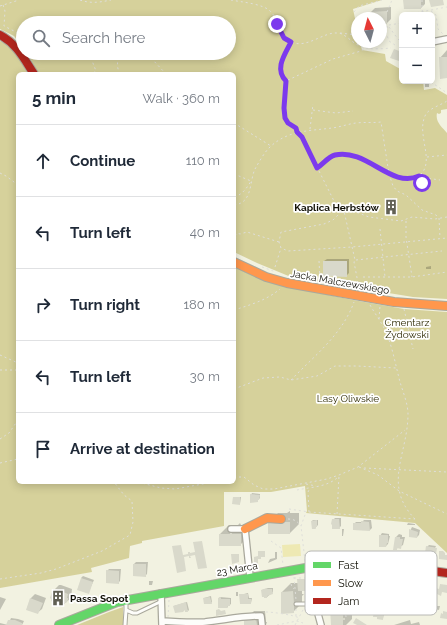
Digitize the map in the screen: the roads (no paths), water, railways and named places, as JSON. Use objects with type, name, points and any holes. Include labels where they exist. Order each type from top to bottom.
[{"type":"street","points":[[0,35],[9,40],[16,47]]},
{"type":"street","points":[[435,41],[446,37]]},
{"type":"street","points":[[25,60],[33,72]]},
{"type":"street","name":"Jacka Malczewskiego","points":[[237,260],[266,277],[287,283],[394,302],[447,306]]},
{"type":"street","points":[[231,529],[245,529],[267,518],[281,519]]},
{"type":"street","points":[[245,529],[250,577]]},
{"type":"street","name":"23 Marca","points":[[59,625],[111,604],[126,600],[161,597],[250,577],[305,568]]},
{"type":"street","name":"23 Marca","points":[[437,571],[447,573]]},
{"type":"street","points":[[161,597],[164,622],[185,624],[247,616],[261,616],[262,625]]},
{"type":"street","points":[[318,615],[321,625]]},
{"type":"lane","name":"23 Marca","points":[[126,610],[133,613],[140,612],[161,597]]},
{"type":"lane","points":[[125,625],[126,600]]},
{"type":"lane","points":[[296,604],[305,604]]},
{"type":"place","name":"Kaplica Herbstów","points":[[391,207]]},
{"type":"place","name":"Passa Sopot","points":[[58,598]]},
{"type":"park label","name":"Cmentarz Żydowski","points":[[407,328]]},
{"type":"park label","name":"Lasy Oliwskie","points":[[348,398]]}]
